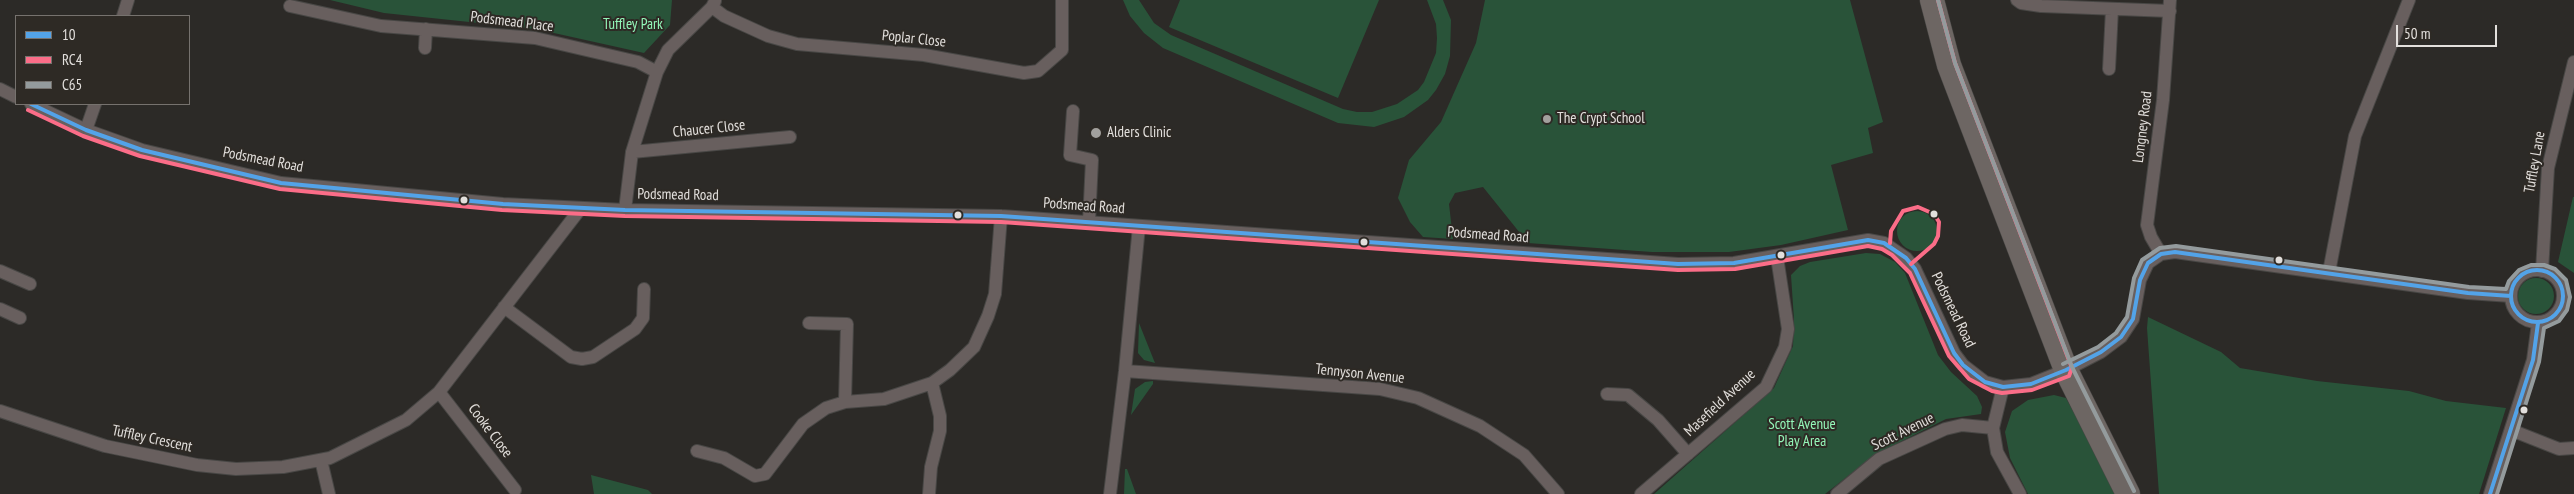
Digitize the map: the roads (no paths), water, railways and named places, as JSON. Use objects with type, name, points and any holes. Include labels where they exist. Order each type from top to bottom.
[{"type":"highway","points":[[1932,0],[1949,65],[2066,370],[2128,494]]},
{"type":"street","points":[[123,15],[128,0]]},
{"type":"street","name":"Poplar Close","points":[[714,4],[724,16],[768,36],[797,44],[924,55],[1024,73],[1038,71],[1062,50],[1062,0]]},
{"type":"street","points":[[2017,0],[2021,3],[2041,6],[2112,9],[2128,5],[2170,6]]},
{"type":"street","points":[[2329,272],[2354,136],[2409,0]]},
{"type":"street","points":[[625,210],[632,152],[658,72],[668,50],[714,4]]},
{"type":"street","name":"Podsmead Place","points":[[290,6],[382,26],[535,38],[638,62],[658,72]]},
{"type":"street","name":"Longney Road","points":[[2161,254],[2151,238],[2147,225],[2163,100],[2170,6]]},
{"type":"street","points":[[2109,69],[2112,9]]},
{"type":"street","points":[[425,48],[426,29]]},
{"type":"street","name":"Tuffley Lane","points":[[2542,270],[2548,168],[2574,62]]},
{"type":"street","points":[[0,89],[15,96]]},
{"type":"street","name":"Podsmead Road","points":[[32,105],[86,130],[142,150],[281,183],[503,204],[625,210],[1001,216],[1634,262],[1712,264],[1777,257],[1847,242],[1868,240],[1884,243],[1896,250],[1915,269],[1954,353],[1963,365],[1985,382],[2003,387],[2031,384],[2066,370],[2101,352],[2121,337],[2133,320],[2140,280],[2148,263],[2161,254]]},
{"type":"street","points":[[86,130],[95,105]]},
{"type":"street","points":[[1073,111],[1070,155],[1092,160],[1089,222]]},
{"type":"street","name":"Chaucer Close","points":[[632,152],[790,137]]},
{"type":"street","name":"Tuffley Crescent","points":[[0,411],[105,446],[196,465],[254,468],[283,467],[320,460],[362,444],[406,420],[439,392],[581,208]]},
{"type":"street","points":[[697,451],[724,458],[755,476],[765,474],[803,424],[826,408],[845,402],[884,399],[932,383],[950,370],[974,346],[988,316],[995,294],[1001,216]]},
{"type":"street","points":[[1110,494],[1126,371],[1139,226]]},
{"type":"street","points":[[2161,254],[2175,252],[2329,272],[2468,293],[2511,296]]},
{"type":"street","name":"Masefield Avenue","points":[[1641,494],[1766,387],[1785,347],[1788,328],[1777,257]]},
{"type":"street","points":[[2532,270],[2542,270],[2557,279],[2569,294],[2554,317],[2538,323],[2527,321],[2518,314],[2511,296],[2514,284],[2522,275],[2532,270]]},
{"type":"street","points":[[0,271],[30,284]]},
{"type":"street","points":[[504,308],[571,357],[582,358],[593,356],[635,330],[643,318],[644,288]]},
{"type":"street","points":[[0,309],[20,318]]},
{"type":"street","points":[[809,323],[847,324],[845,402]]},
{"type":"street","points":[[2490,494],[2533,360],[2538,323]]},
{"type":"street","name":"Tennyson Avenue","points":[[1126,371],[1380,389],[1418,398],[1480,426],[1524,455],[1558,494]]},
{"type":"street","points":[[929,494],[931,467],[940,431],[940,416],[932,383]]},
{"type":"street","points":[[2003,387],[1993,428],[1997,452],[2020,494]]},
{"type":"street","name":"Cooke Close","points":[[439,392],[515,490]]},
{"type":"street","points":[[1607,394],[1628,396],[1658,420],[1688,454]]},
{"type":"street","name":"Scott Avenue","points":[[1837,494],[1878,459],[1945,429],[1962,425],[1993,428]]},
{"type":"street","points":[[2511,430],[2558,449],[2574,448]]},
{"type":"street","points":[[320,460],[328,494]]},
{"type":"place","name":"The Crypt School","points":[[1547,119]]},
{"type":"place","name":"Alders Clinic","points":[[1096,133]]},
{"type":"park label","name":"Tuffley Park","points":[[633,25]]},
{"type":"park label","name":"Scott Avenue Play Area","points":[[1802,434]]}]
